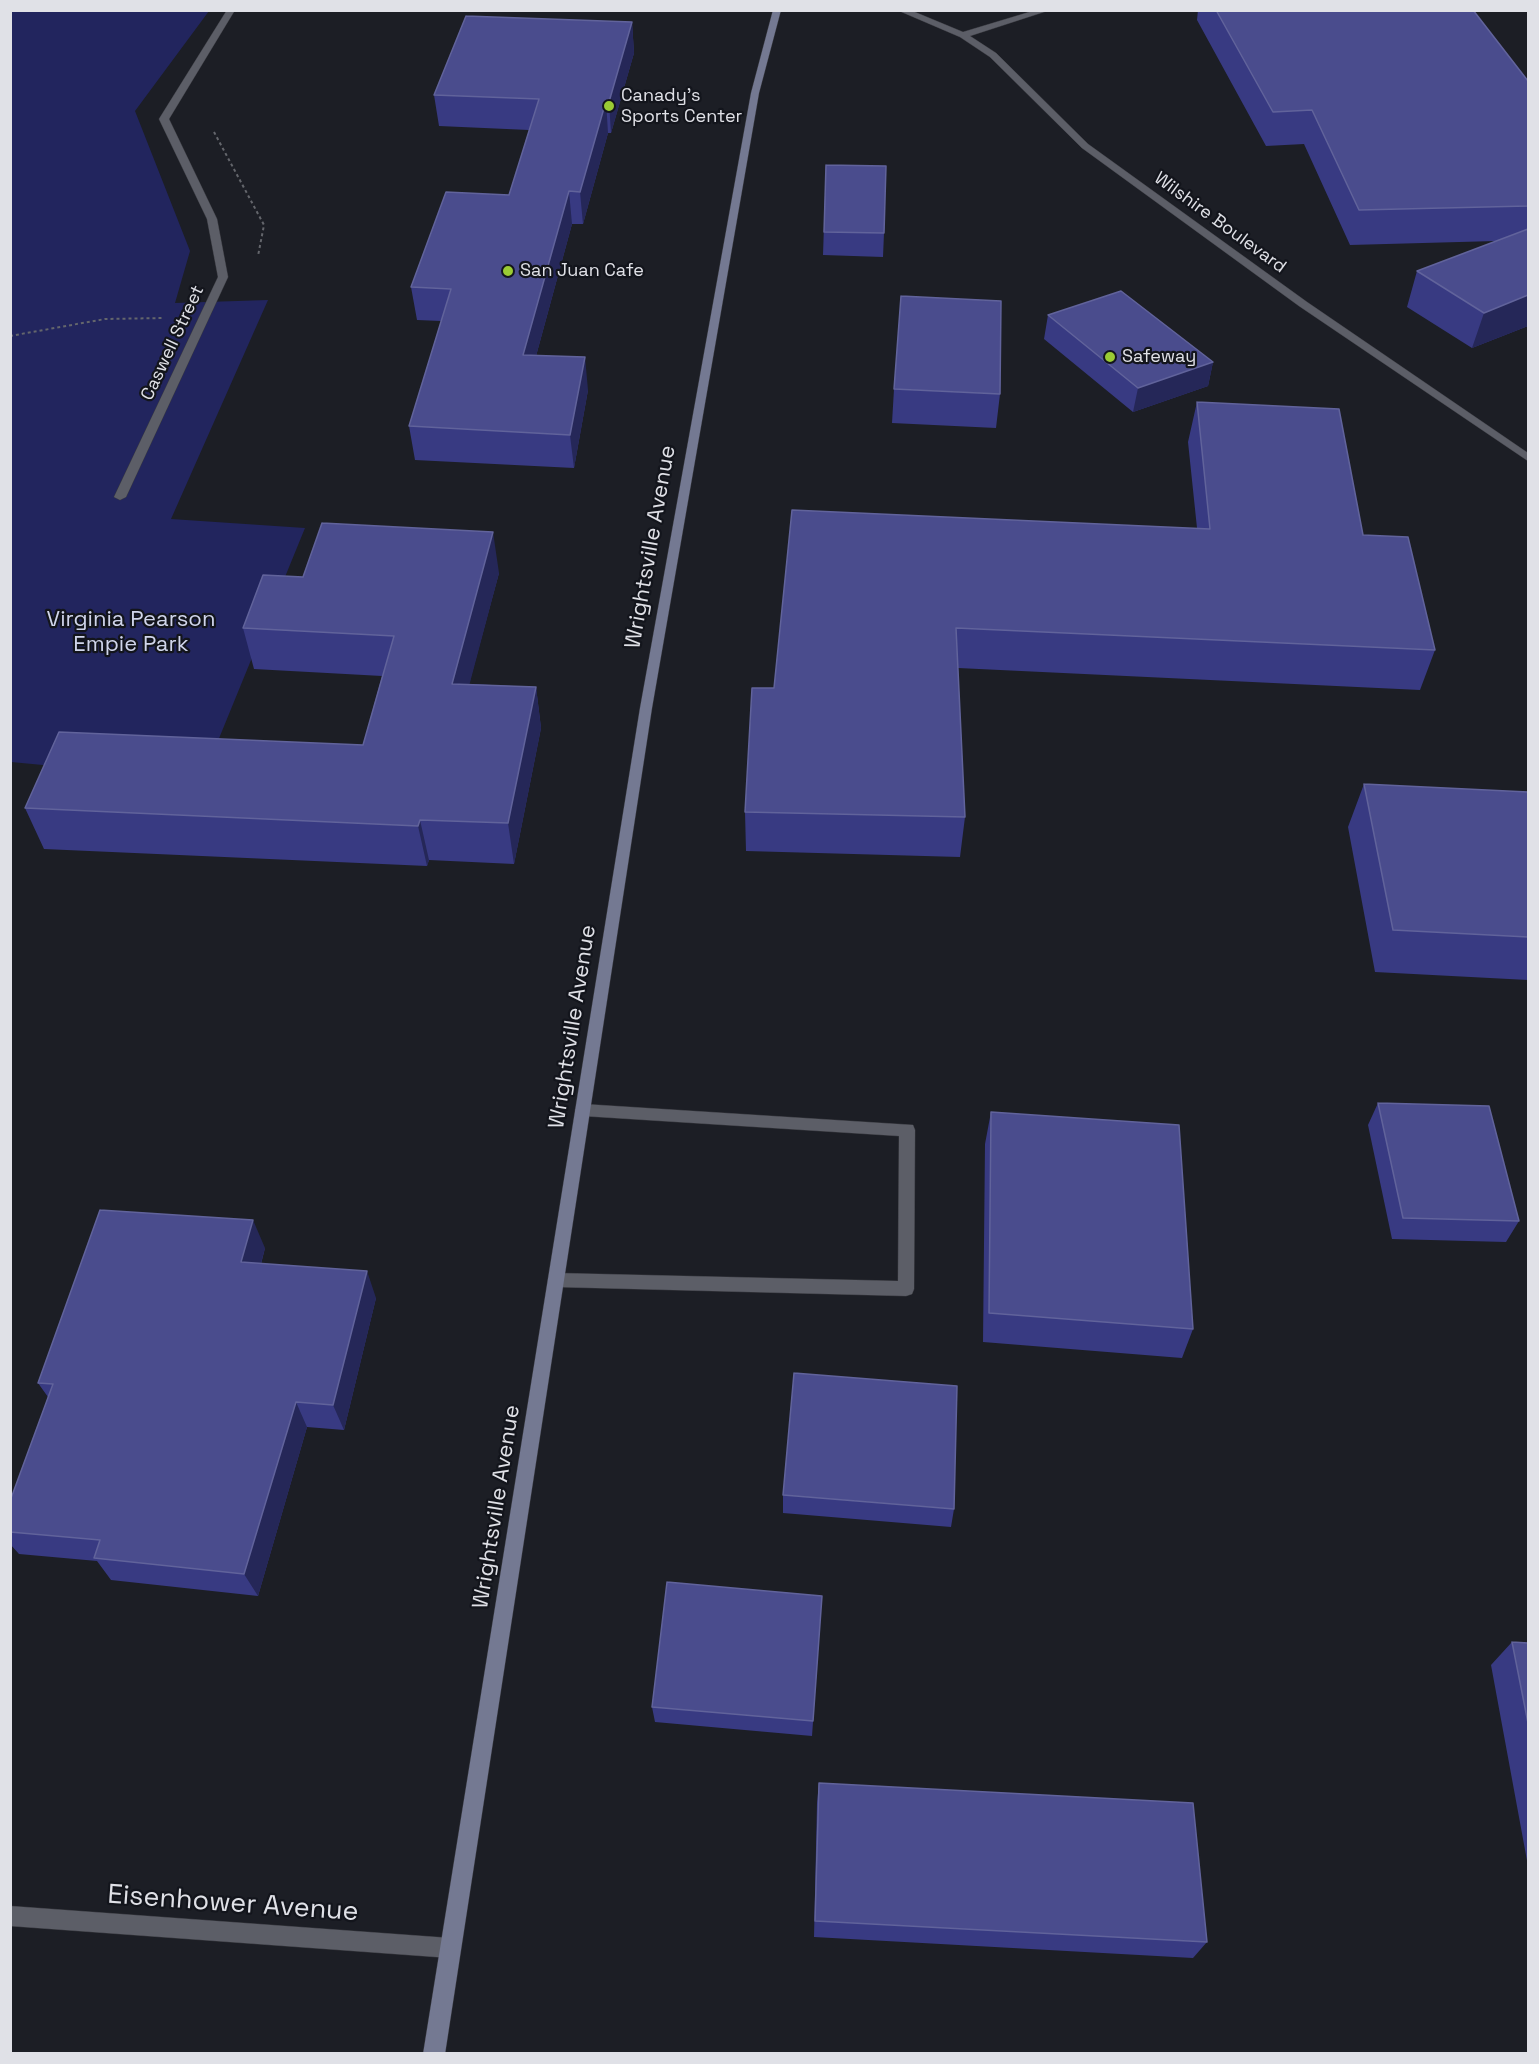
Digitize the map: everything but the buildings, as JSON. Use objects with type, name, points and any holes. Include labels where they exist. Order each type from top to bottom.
[{"type":"street","name":"Caswell Street","points":[[120,497],[223,277],[212,219],[164,119],[231,10]]},
{"type":"street","name":"Wrightsville Avenue","points":[[434,2054],[644,720],[755,93],[777,10]]},
{"type":"street","name":"Wilshire Boulevard","points":[[901,10],[963,35],[993,55],[1085,146],[1303,304],[1528,458]]},
{"type":"street","points":[[963,35],[1046,10]]},
{"type":"street","points":[[556,1280],[906,1289],[907,1130],[583,1110]]},
{"type":"street","name":"Eisenhower Avenue","points":[[10,1916],[450,1948]]},
{"type":"green space","name":"Virginia Pearson Empie Park","points":[[10,11],[209,11],[135,111],[190,251],[175,303],[268,300],[171,519],[305,528],[202,780],[11,762]]},
{"type":"place","name":"Canady's Sports Center","points":[[609,106]]},
{"type":"place","name":"San Juan Cafe","points":[[508,271]]},
{"type":"place","name":"Safeway","points":[[1110,357]]}]
